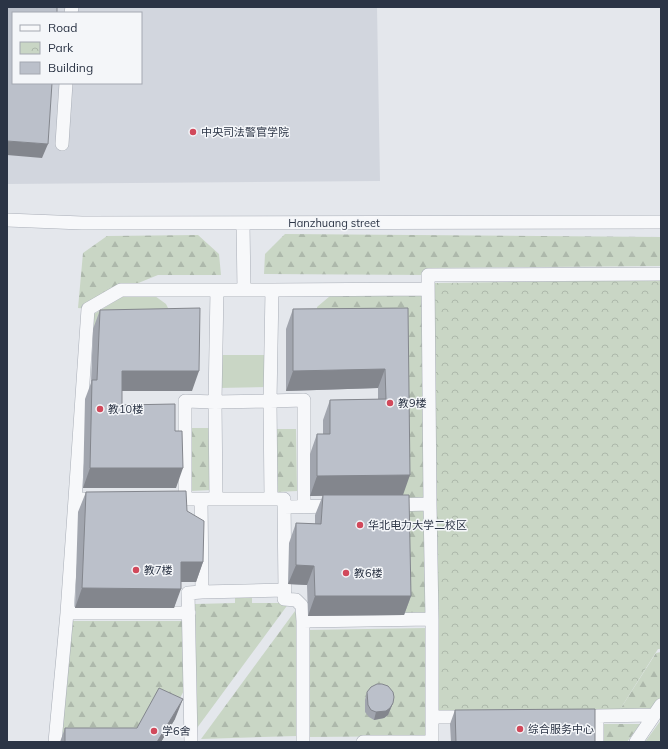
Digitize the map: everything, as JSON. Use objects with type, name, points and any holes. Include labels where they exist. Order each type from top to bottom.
[{"type":"street","points":[[62,144],[66,84]]},
{"type":"street","name":"Hanzhuang street","points":[[7,220],[82,223],[661,222]]},
{"type":"street","points":[[243,223],[244,290]]},
{"type":"street","points":[[363,742],[432,742],[428,275],[661,274]]},
{"type":"street","points":[[55,742],[67,613],[88,309],[121,290],[428,289]]},
{"type":"street","points":[[216,499],[215,402],[217,290]]},
{"type":"street","points":[[271,499],[270,401],[272,290]]},
{"type":"street","points":[[185,499],[185,401],[215,402],[304,400],[304,506]]},
{"type":"street","points":[[75,499],[99,499]]},
{"type":"street","points":[[154,499],[284,499],[284,599],[296,600],[302,606],[303,742]]},
{"type":"street","points":[[202,499],[202,592]]},
{"type":"street","points":[[383,505],[430,504]]},
{"type":"street","points":[[284,507],[351,506]]},
{"type":"street","points":[[191,742],[188,593],[285,590]]},
{"type":"street","points":[[67,613],[189,613]]},
{"type":"street","points":[[303,621],[432,619]]},
{"type":"street","points":[[582,716],[658,710]]},
{"type":"street","points":[[636,742],[658,710]]},
{"type":"street","points":[[432,717],[480,716]]},
{"type":"street","points":[[597,716],[597,742]]},
{"type":"shaded area","name":"中央司法警官学院","points":[[7,7],[377,7],[380,181],[7,184]]},
{"type":"green space","points":[[285,234],[661,237],[661,266],[428,268],[428,275],[264,274],[265,254]]},
{"type":"green space","points":[[198,235],[219,254],[221,275],[158,275],[121,290],[88,309],[78,308],[83,253],[107,236]]},
{"type":"green space","points":[[661,280],[661,649],[658,649],[619,711],[436,712],[433,283]]},
{"type":"green space","points":[[424,295],[425,500],[403,500],[402,405],[317,328],[317,307],[330,296]]},
{"type":"green space","points":[[155,296],[166,304],[168,308],[168,328],[93,329],[94,314],[122,297]]},
{"type":"green space","points":[[218,355],[270,355],[269,387],[218,388]]},
{"type":"green space","points":[[190,428],[210,428],[211,490],[191,491]]},
{"type":"green space","points":[[275,429],[296,429],[297,491],[277,492]]},
{"type":"green space","points":[[402,511],[426,511],[427,615],[404,615]]},
{"type":"green space","points":[[235,595],[252,595],[252,603],[289,603],[197,728],[195,604],[235,603]]},
{"type":"green space","points":[[295,611],[297,617],[297,736],[201,739]]},
{"type":"green space","points":[[70,621],[185,621],[186,687],[170,716],[175,719],[161,742],[59,742]]},
{"type":"green space","points":[[427,628],[427,736],[309,737],[308,630]]},
{"type":"green space","points":[[661,652],[661,698],[652,711],[619,711],[656,653]]},
{"type":"green space","points":[[661,720],[661,742],[645,742]]},
{"type":"green space","points":[[604,724],[640,724],[627,742],[604,742]]},
{"type":"building","points":[[7,7],[57,7],[57,12],[12,12],[12,84],[52,84],[48,144],[7,141]]},
{"type":"building","name":"教10楼","points":[[200,308],[199,371],[122,371],[122,405],[175,404],[175,431],[182,431],[183,468],[90,468],[92,380],[97,380],[100,310]]},
{"type":"building","name":"教9楼","points":[[408,308],[410,475],[317,476],[317,434],[330,434],[330,400],[386,399],[385,369],[293,371],[293,309]]},
{"type":"building","name":"教7楼","points":[[186,491],[187,511],[204,521],[203,562],[181,562],[181,589],[82,588],[86,492]]},
{"type":"building","name":"教6楼","points":[[323,495],[409,495],[411,596],[315,596],[314,566],[296,565],[296,523],[321,524]]},
{"type":"building","points":[[377,684],[388,686],[393,692],[393,703],[386,711],[376,712],[371,710],[368,705],[367,692],[371,687]]},
{"type":"building","points":[[159,688],[183,699],[157,742],[65,742],[65,728],[137,728]]},
{"type":"building","points":[[595,709],[595,742],[456,742],[455,710]]},
{"type":"place","name":"中央司法警官学院","points":[[193,132]]},
{"type":"place","name":"教9楼","points":[[390,403]]},
{"type":"place","name":"教10楼","points":[[100,409]]},
{"type":"place","name":"华北电力大学二校区","points":[[360,525]]},
{"type":"place","name":"教7楼","points":[[136,570]]},
{"type":"place","name":"教6楼","points":[[346,573]]},
{"type":"place","name":"综合服务中心","points":[[520,729]]},
{"type":"place","name":"学6舍","points":[[154,731]]}]
